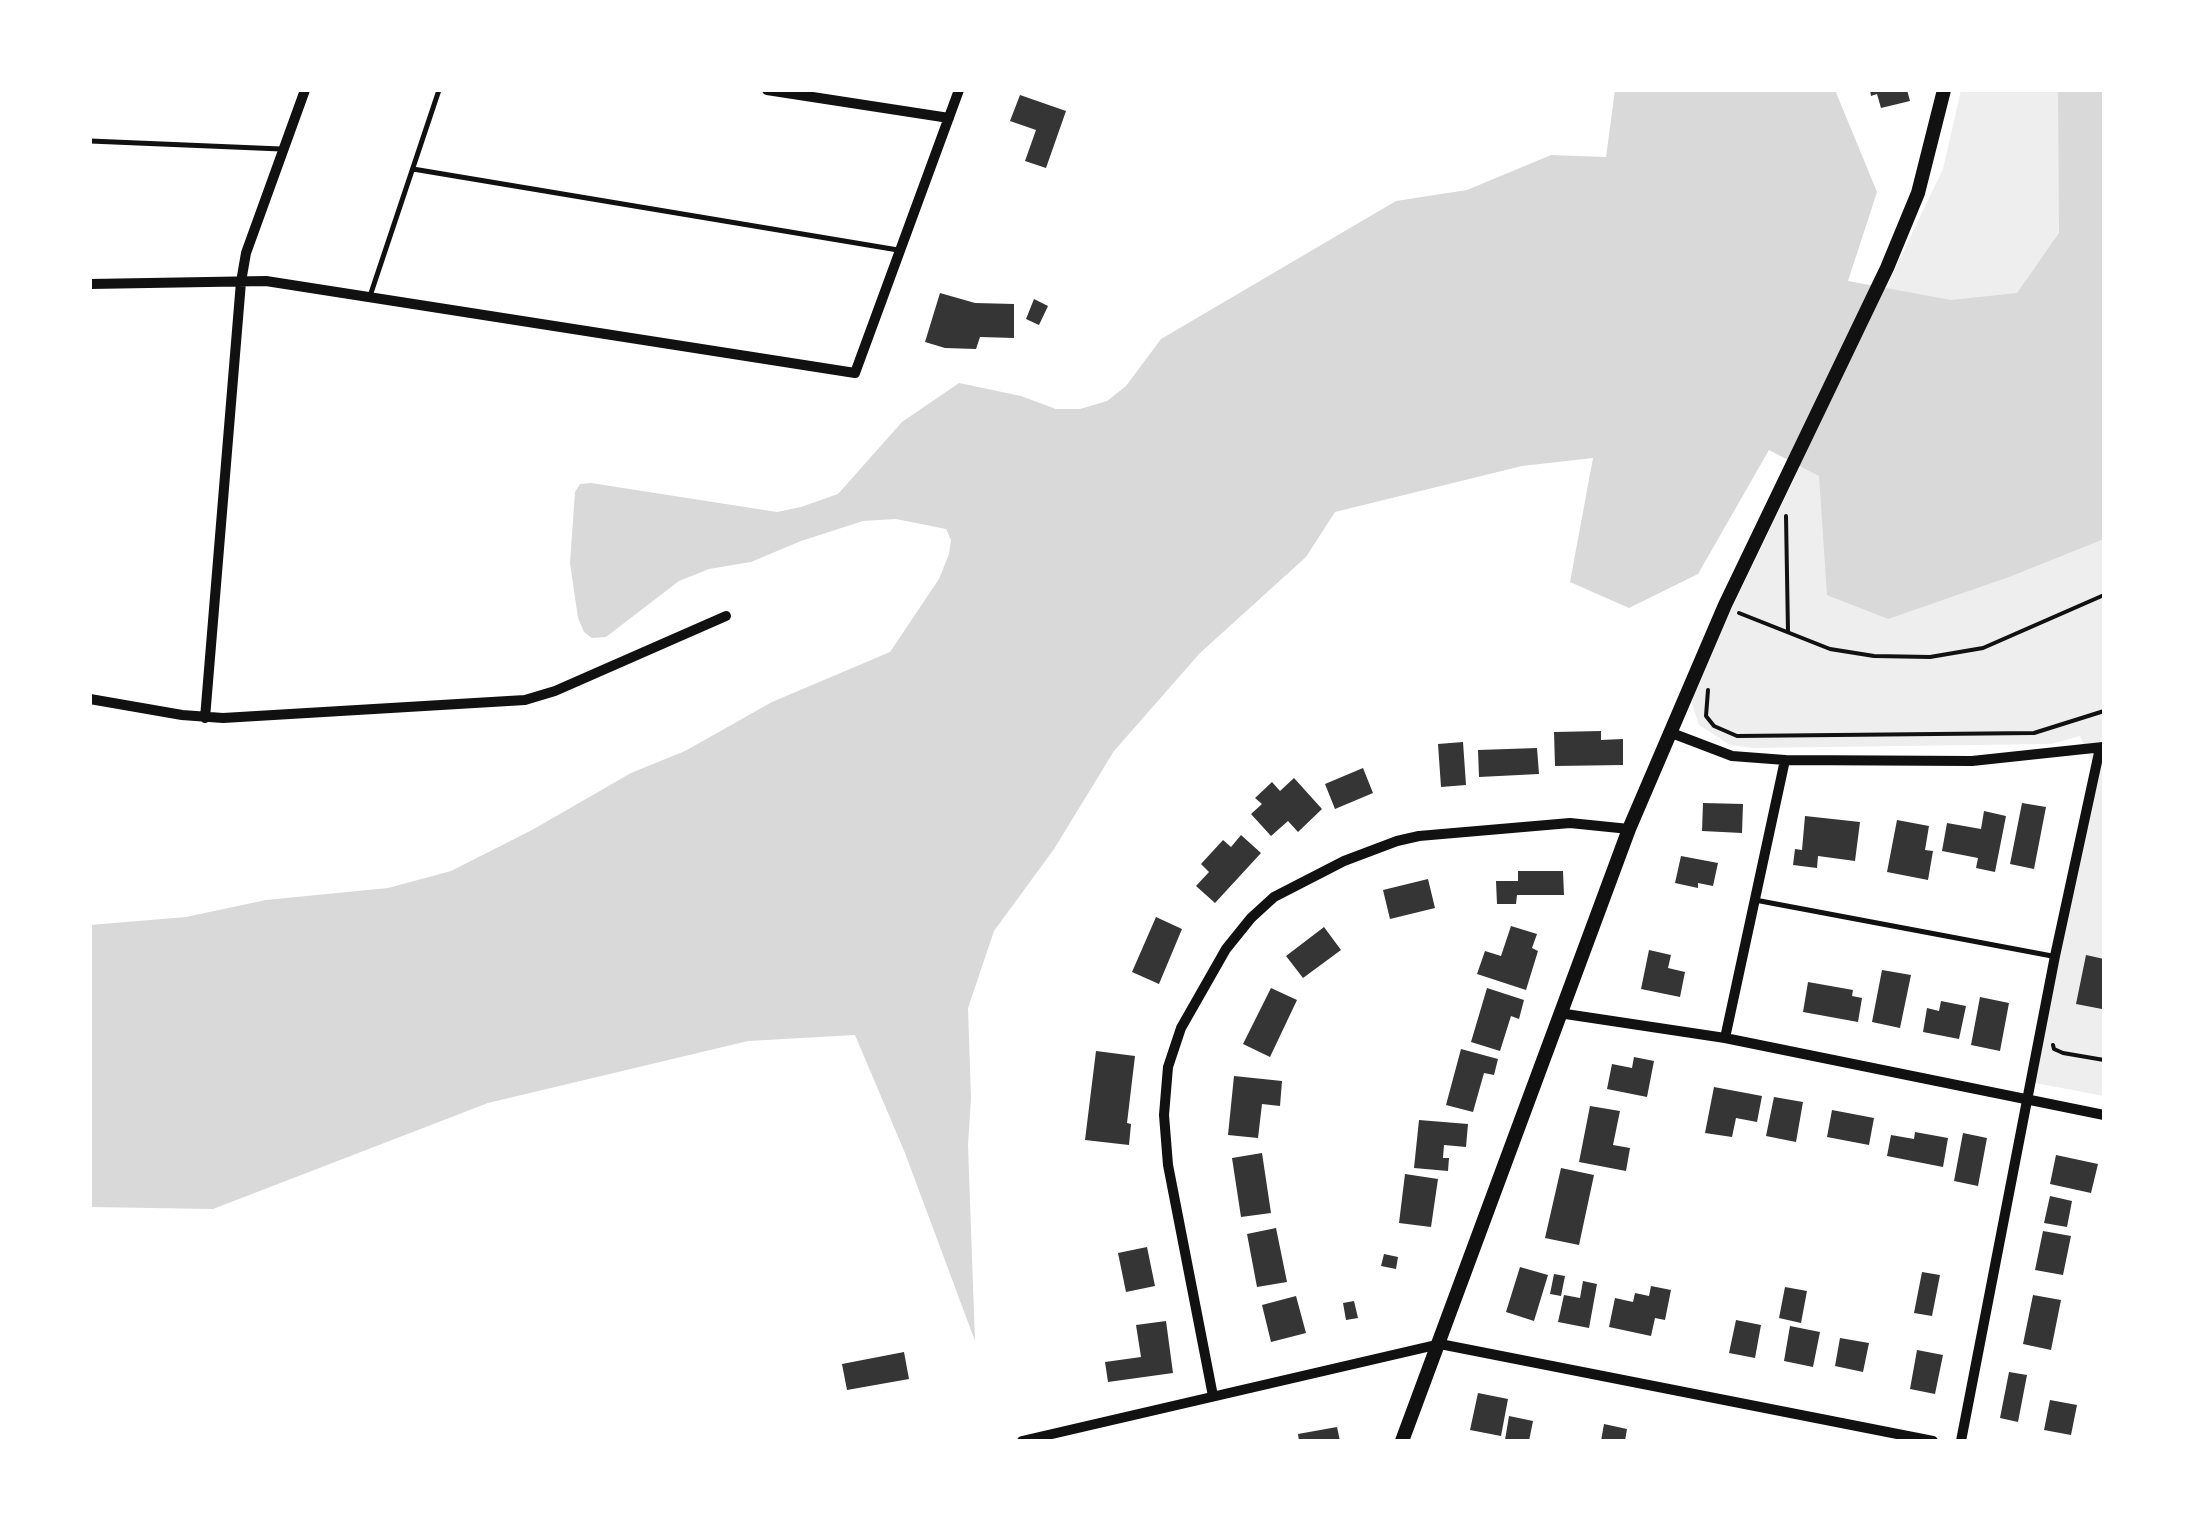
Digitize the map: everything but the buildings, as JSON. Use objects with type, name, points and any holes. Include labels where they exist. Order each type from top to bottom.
[{"type":"street","points":[[205,718],[241,282],[246,253],[305,90]]},
{"type":"street","points":[[767,90],[949,118]]},
{"type":"street","points":[[90,284],[266,280],[856,373],[960,90]]},
{"type":"street","points":[[1402,1441],[1629,829],[1724,605],[1887,268],[1918,192],[1944,90]]},
{"type":"street","points":[[90,699],[205,718],[540,697],[726,616]]},
{"type":"street","points":[[1669,732],[1732,756],[1785,760],[1972,761],[2102,747],[2055,956],[1961,1441]]},
{"type":"street","points":[[1725,1038],[1785,760]]},
{"type":"street","points":[[1213,1396],[1168,1165],[1164,1115],[1168,1067],[1181,1028],[1226,949],[1250,918],[1274,898],[1344,862],[1397,841],[1570,822],[1629,829]]},
{"type":"street","points":[[1559,1013],[1725,1038],[2104,1115]]},
{"type":"street","points":[[1022,1441],[1440,1344],[1933,1441]]},
{"type":"lane","points":[[370,296],[439,90]]},
{"type":"lane","points":[[90,141],[284,150]]},
{"type":"lane","points":[[413,169],[902,250]]},
{"type":"lane","points":[[1755,900],[2055,956]]},
{"type":"path","points":[[1786,480],[1788,632]]},
{"type":"path","points":[[1724,605],[1830,650],[1930,657],[1983,648],[2104,595]]},
{"type":"path","points":[[1708,688],[1706,716],[1714,726],[1737,736],[2034,733],[2104,711]]},
{"type":"path","points":[[2074,1054],[2104,1060]]},
{"type":"shaded area","points":[[1615,90],[1835,90],[1877,192],[1848,281],[1951,300],[2017,293],[2059,233],[2058,90],[2104,90],[2104,539],[1888,619],[1827,595],[1819,476],[1769,450],[1698,574],[1629,608],[1570,582],[1593,458],[1522,466],[1335,512],[1306,557],[1200,653],[1114,751],[1054,849],[994,931],[968,1008],[975,1341],[905,1153],[855,1035],[748,1041],[488,1103],[213,1209],[90,1207],[90,925],[186,917],[266,900],[388,888],[451,871],[772,702],[890,652],[939,579],[949,554],[951,540],[946,529],[896,519],[863,521],[751,562],[709,569],[679,581],[606,637],[592,638],[584,632],[578,618],[570,563],[575,492],[580,484],[777,512],[838,494],[902,422],[959,383],[1021,396],[1056,409],[1080,409],[1107,401],[1126,386],[1161,339],[1396,201],[1467,190],[1551,155],[1606,157]]},
{"type":"shaded area","points":[[1961,90],[2104,90],[2104,1096],[2035,1083],[2096,771],[2080,736],[2051,744],[1753,748],[1730,745],[1699,725],[1692,704],[1694,687],[1943,169]]}]
